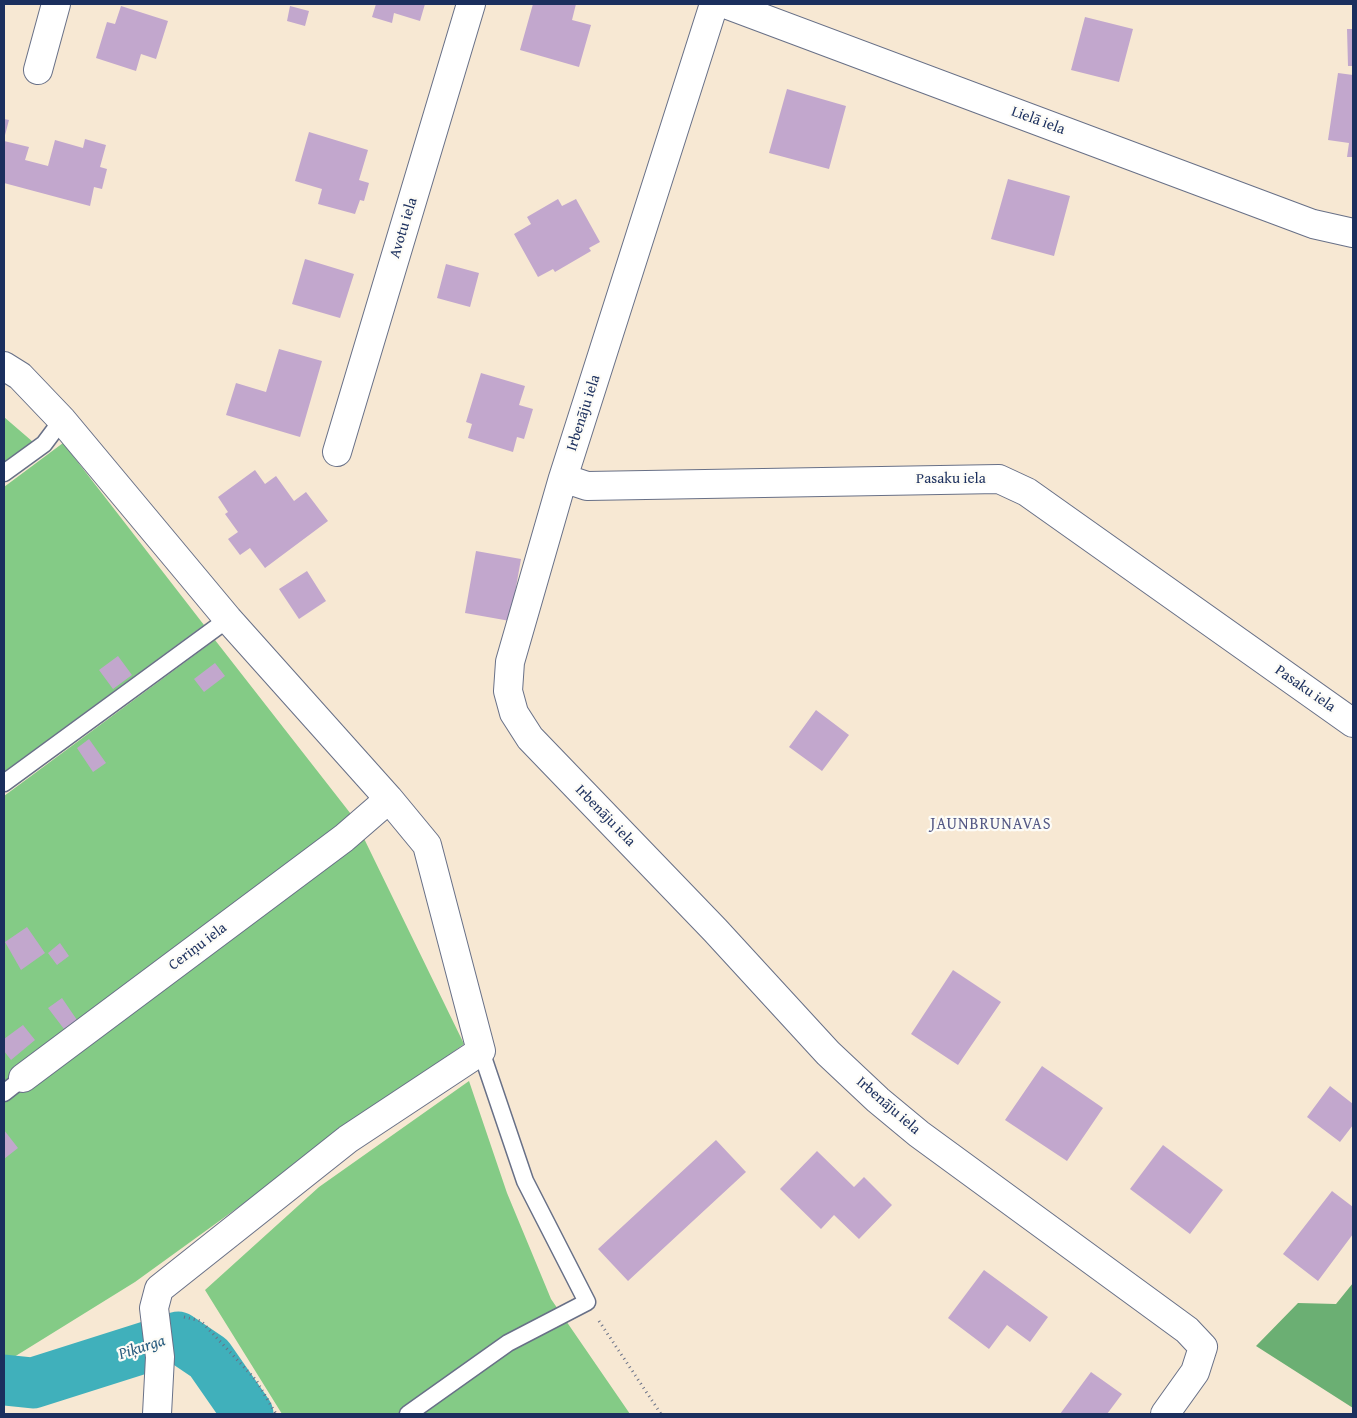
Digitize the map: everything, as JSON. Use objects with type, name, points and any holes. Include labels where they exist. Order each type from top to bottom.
[{"type":"street","points":[[38,70],[56,4]]},
{"type":"street","name":"Avotu iela","points":[[337,452],[471,4]]},
{"type":"street","name":"Irbenāju iela","points":[[714,4],[563,478],[510,662],[508,691],[514,713],[530,738],[708,923],[828,1053],[878,1100],[919,1134],[1187,1330],[1203,1347],[1195,1372],[1165,1414]]},
{"type":"street","name":"Lielā iela","points":[[725,4],[1313,224],[1353,233]]},
{"type":"street","points":[[4,366],[20,376],[62,420],[228,619],[389,799],[427,845],[481,1050],[348,1139],[159,1289],[156,1319],[160,1358],[156,1414]]},
{"type":"street","name":"Pasaku iela","points":[[563,478],[587,486],[999,479],[1027,492],[1353,723]]},
{"type":"street","name":"Ceriņu iela","points":[[13,1085],[344,838],[389,799]]},
{"type":"lane","points":[[4,473],[44,444],[62,420]]},
{"type":"lane","points":[[4,784],[228,619]]},
{"type":"lane","points":[[408,1414],[508,1343],[587,1302],[525,1181],[481,1050]]},
{"type":"path","points":[[587,1302],[661,1414]]},
{"type":"path","points":[[156,1319],[201,1322],[256,1380],[276,1414]]},
{"type":"green space","points":[[4,417],[33,442],[4,463]]},
{"type":"green space","points":[[63,443],[204,625],[4,772],[4,487]]},
{"type":"green space","points":[[215,640],[354,818],[464,1044],[135,1282],[14,1357],[4,1355],[4,796]]},
{"type":"green space","points":[[469,1081],[507,1193],[551,1299],[630,1414],[282,1414],[205,1290],[319,1187]]},
{"type":"green space","points":[[1353,1283],[1353,1408],[1256,1346],[1298,1303],[1336,1304]]},
{"type":"building","points":[[376,4],[425,4],[420,21],[394,13],[392,23],[372,17]]},
{"type":"building","points":[[533,4],[576,4],[572,20],[591,25],[579,67],[520,50]]},
{"type":"building","points":[[121,6],[168,21],[156,59],[141,54],[136,71],[96,58],[107,22],[115,24]]},
{"type":"building","points":[[290,6],[309,11],[305,26],[287,21]]},
{"type":"building","points":[[1085,17],[1133,29],[1119,82],[1071,70]]},
{"type":"building","points":[[1347,29],[1353,29],[1353,66],[1348,66]]},
{"type":"building","points":[[1338,73],[1353,75],[1353,157],[1347,157],[1349,143],[1328,140]]},
{"type":"building","points":[[787,89],[846,106],[829,169],[769,153]]},
{"type":"building","points":[[4,119],[9,120],[4,139]]},
{"type":"building","points":[[309,132],[368,150],[359,180],[369,183],[364,201],[360,200],[355,214],[318,204],[322,189],[295,181]]},
{"type":"building","points":[[85,139],[106,145],[100,167],[107,169],[102,189],[94,187],[90,206],[4,183],[4,141],[29,147],[25,160],[48,166],[55,140],[83,148]]},
{"type":"building","points":[[1008,179],[1070,196],[1054,256],[991,239]]},
{"type":"building","points":[[558,199],[562,206],[576,199],[600,242],[589,248],[591,251],[555,272],[553,269],[538,277],[514,234],[531,224],[527,217]]},
{"type":"building","points":[[305,259],[354,274],[340,318],[292,304]]},
{"type":"building","points":[[446,264],[479,273],[470,307],[437,298]]},
{"type":"building","points":[[279,349],[322,361],[300,437],[226,415],[236,383],[266,392]]},
{"type":"building","points":[[481,373],[525,386],[519,405],[533,409],[524,439],[517,437],[513,452],[468,438],[472,424],[466,422]]},
{"type":"building","points":[[255,470],[265,484],[276,476],[294,501],[306,492],[328,521],[265,568],[250,548],[240,555],[228,539],[238,532],[225,514],[228,512],[218,497]]},
{"type":"building","points":[[476,551],[521,559],[510,621],[465,613]]},
{"type":"building","points":[[307,571],[326,601],[299,619],[279,589]]},
{"type":"building","points":[[118,656],[132,675],[113,689],[99,670]]},
{"type":"building","points":[[215,663],[225,676],[204,692],[194,679]]},
{"type":"building","points":[[816,710],[849,735],[822,771],[789,747]]},
{"type":"building","points":[[89,739],[106,763],[93,772],[77,748]]},
{"type":"building","points":[[27,927],[45,953],[21,970],[5,942]]},
{"type":"building","points":[[60,943],[69,956],[57,965],[48,953]]},
{"type":"building","points":[[953,970],[1001,1002],[958,1065],[911,1034]]},
{"type":"building","points":[[62,998],[77,1020],[64,1029],[48,1008]]},
{"type":"building","points":[[23,1025],[35,1040],[11,1060],[4,1051],[4,1039]]},
{"type":"building","points":[[1042,1066],[1103,1108],[1067,1161],[1005,1120]]},
{"type":"building","points":[[1330,1086],[1353,1104],[1353,1125],[1340,1142],[1307,1117]]},
{"type":"building","points":[[4,1130],[18,1148],[4,1159]]},
{"type":"building","points":[[716,1140],[746,1172],[628,1281],[598,1249]]},
{"type":"building","points":[[1163,1145],[1223,1190],[1190,1234],[1130,1189]]},
{"type":"building","points":[[817,1151],[854,1187],[864,1177],[892,1205],[859,1239],[834,1215],[821,1229],[780,1189]]},
{"type":"building","points":[[1332,1191],[1353,1207],[1353,1234],[1318,1281],[1283,1254]]},
{"type":"building","points":[[984,1270],[1048,1317],[1030,1342],[1007,1325],[989,1349],[948,1318]]},
{"type":"building","points":[[1091,1372],[1122,1394],[1107,1414],[1060,1414]]},
{"type":"waterway","name":"Piķurga","points":[[4,1380],[33,1383],[178,1337],[209,1358],[248,1414]]},
{"type":"district","name":"JAUNBRUNAVAS","points":[[991,825]]}]
